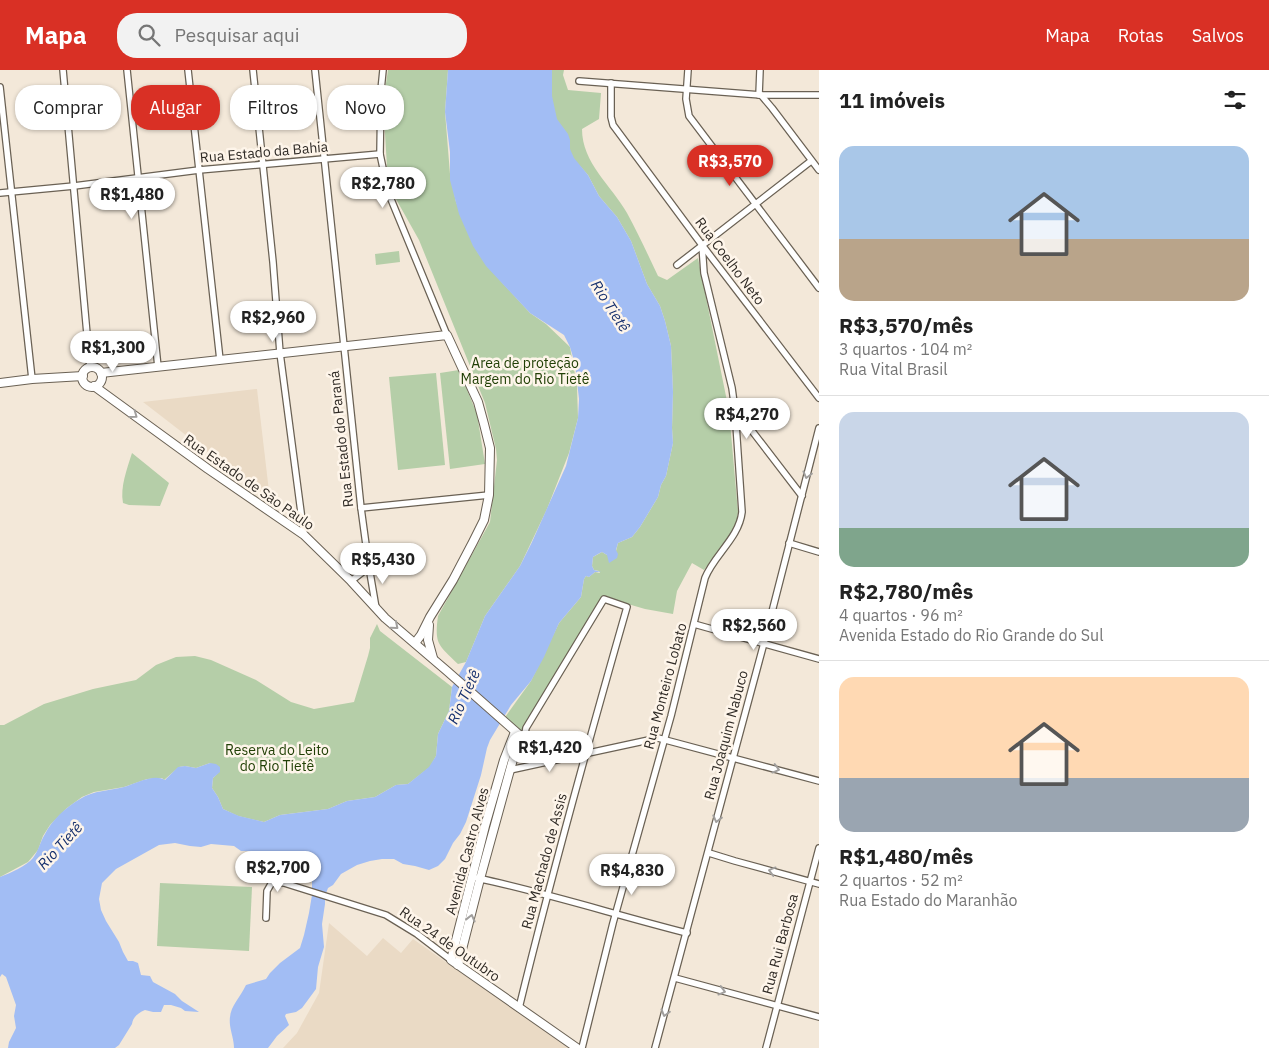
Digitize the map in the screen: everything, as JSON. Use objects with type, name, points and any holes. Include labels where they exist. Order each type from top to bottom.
[{"type":"street","points":[[63,70],[90,367]]},
{"type":"street","points":[[127,70],[158,367]]},
{"type":"street","points":[[188,70],[220,360]]},
{"type":"street","points":[[253,70],[273,262],[280,353],[304,535]]},
{"type":"street","name":"Rua Estado do Paraná","points":[[315,70],[361,508],[368,567],[376,608]]},
{"type":"street","points":[[383,70],[380,154],[388,192],[447,335],[478,402],[490,448],[489,495],[484,520],[444,595],[430,617],[417,645]]},
{"type":"street","points":[[688,70],[686,89],[689,116],[819,288]]},
{"type":"street","points":[[760,70],[760,95],[819,170]]},
{"type":"street","points":[[579,81],[760,95],[819,95]]},
{"type":"street","name":"Rua Coelho Neto","points":[[611,83],[611,117],[613,125],[819,398]]},
{"type":"street","points":[[0,87],[32,379]]},
{"type":"street","name":"Rua Estado da Bahia","points":[[0,193],[74,186],[199,170],[263,166],[380,154]]},
{"type":"street","points":[[677,265],[811,161]]},
{"type":"street","name":"Rua Monteiro Lobato","points":[[582,1048],[707,572],[720,555],[741,520],[732,388],[704,273],[702,245]]},
{"type":"street","points":[[101,373],[447,335]]},
{"type":"street","points":[[90,367],[97,368],[101,373],[102,380],[94,386],[87,385],[84,381],[85,370],[90,367]]},
{"type":"street","points":[[0,383],[83,376]]},
{"type":"street","name":"Rua Estado de São Paulo","points":[[94,386],[208,469],[304,535],[351,581],[385,618],[524,739]]},
{"type":"street","points":[[735,410],[802,496]]},
{"type":"street","name":"Rua Joaquim Nabuco","points":[[655,1048],[789,543],[817,449],[819,428]]},
{"type":"street","points":[[361,508],[489,495]]},
{"type":"street","points":[[789,543],[819,552]]},
{"type":"street","points":[[351,581],[368,567]]},
{"type":"street","name":"Avenida Castro Alves","points":[[451,960],[514,756],[524,739],[526,728],[604,599],[627,607]]},
{"type":"street","name":"Rua Machado de Assis","points":[[519,1008],[585,754],[627,607]]},
{"type":"street","points":[[430,617],[428,640],[433,660]]},
{"type":"street","points":[[694,624],[819,659]]},
{"type":"street","points":[[417,645],[428,640]]},
{"type":"street","points":[[515,732],[526,728]]},
{"type":"street","name":"Avenida Castro Alves","points":[[458,965],[504,760],[515,732]]},
{"type":"street","points":[[510,770],[664,738],[819,780]]},
{"type":"street","name":"Rua Rui Barbosa","points":[[766,1048],[819,848]]},
{"type":"street","points":[[708,853],[819,884]]},
{"type":"street","points":[[476,878],[548,895],[686,933]]},
{"type":"street","name":"Rua 24 de Outubro","points":[[266,918],[267,891],[271,884],[277,882],[332,897],[386,915],[417,934],[577,1048]]},
{"type":"street","points":[[675,978],[819,1017]]},
{"type":"shaded area","points":[[257,389],[270,500],[143,402]]},
{"type":"shaded area","points":[[329,923],[367,956],[383,938],[401,953],[413,939],[568,1048],[283,1048],[297,1033],[319,993]]},
{"type":"green space","name":"Area de proteção Margem do Rio Tietê","points":[[388,70],[448,70],[445,112],[450,174],[456,202],[478,253],[530,313],[546,324],[570,347],[577,386],[578,418],[569,453],[547,509],[520,566],[485,616],[466,662],[458,664],[439,644],[437,633],[438,616],[490,522],[497,460],[496,449],[485,403],[419,240],[392,192],[387,167],[385,130],[404,130],[404,85],[386,85]]},
{"type":"green space","points":[[535,70],[564,70],[563,75],[568,90],[601,93],[599,119],[582,129],[583,141],[598,173],[627,213],[658,276],[667,280],[698,258],[729,411],[738,512],[736,526],[704,570],[692,563],[677,591],[673,614],[645,609],[604,597],[523,738],[503,720],[531,681],[559,623],[581,597],[584,579],[595,572],[600,573],[594,570],[592,566],[593,557],[602,552],[607,555],[616,551],[618,543],[632,537],[640,527],[658,497],[666,476],[673,443],[671,346],[660,306],[647,284],[631,241],[617,217],[599,196],[588,175],[580,166],[573,169]]},
{"type":"green space","points":[[399,251],[400,262],[376,265],[375,254]]},
{"type":"green space","points":[[459,370],[477,414],[485,464],[450,469],[440,373]]},
{"type":"green space","points":[[436,373],[445,465],[398,470],[389,377]]},
{"type":"green space","points":[[132,453],[169,483],[160,506],[129,505],[123,503],[123,484]]},
{"type":"green space","name":"Reserva do Leito do Rio Tietê","points":[[377,624],[380,631],[452,687],[449,711],[438,734],[436,756],[430,767],[408,784],[396,785],[375,797],[347,801],[328,809],[280,815],[264,822],[238,816],[223,809],[212,788],[213,778],[218,773],[210,763],[196,768],[179,767],[164,780],[162,778],[147,779],[124,787],[94,792],[82,797],[67,808],[50,825],[43,836],[38,850],[28,862],[0,877],[0,725],[4,725],[44,704],[93,689],[136,680],[156,665],[176,657],[195,656],[211,660],[256,680],[291,702],[314,709],[354,702],[370,648],[370,638]]},
{"type":"green space","points":[[160,883],[252,887],[249,951],[157,946]]},
{"type":"water","name":"Rio Tietê","points":[[448,70],[552,70],[552,96],[557,119],[568,134],[570,149],[574,158],[588,175],[599,196],[617,217],[631,241],[647,284],[660,306],[665,321],[671,346],[673,443],[666,476],[658,497],[632,537],[618,543],[616,550],[617,558],[609,563],[607,555],[602,552],[593,557],[592,566],[594,570],[601,572],[595,572],[584,579],[581,597],[559,623],[531,681],[511,705],[490,740],[466,822],[445,859],[438,866],[429,870],[403,864],[394,859],[370,861],[357,865],[341,874],[333,885],[328,888],[325,896],[322,924],[324,947],[318,967],[316,989],[302,1008],[296,1012],[286,1014],[289,1025],[268,1048],[234,1048],[230,1025],[231,1013],[246,985],[266,979],[280,963],[300,948],[312,895],[312,870],[293,856],[241,851],[234,846],[211,844],[201,847],[175,843],[159,845],[116,869],[102,883],[99,899],[106,921],[128,961],[138,963],[141,975],[150,976],[153,982],[175,994],[199,1012],[185,1011],[171,1005],[164,1005],[161,1012],[145,1010],[135,1017],[119,1045],[115,1048],[8,1048],[16,1028],[14,1016],[16,1005],[6,977],[2,974],[0,977],[0,877],[18,869],[33,858],[51,824],[75,802],[91,794],[124,787],[150,778],[165,780],[178,767],[196,768],[210,763],[220,767],[220,772],[213,778],[212,788],[223,809],[239,816],[264,822],[280,815],[328,809],[347,801],[375,797],[396,785],[408,784],[429,767],[436,756],[438,734],[449,711],[452,687],[466,662],[485,616],[520,566],[566,466],[578,418],[579,399],[575,364],[564,335],[530,313],[486,266],[473,246],[459,214],[450,180],[450,152],[445,112]]}]
